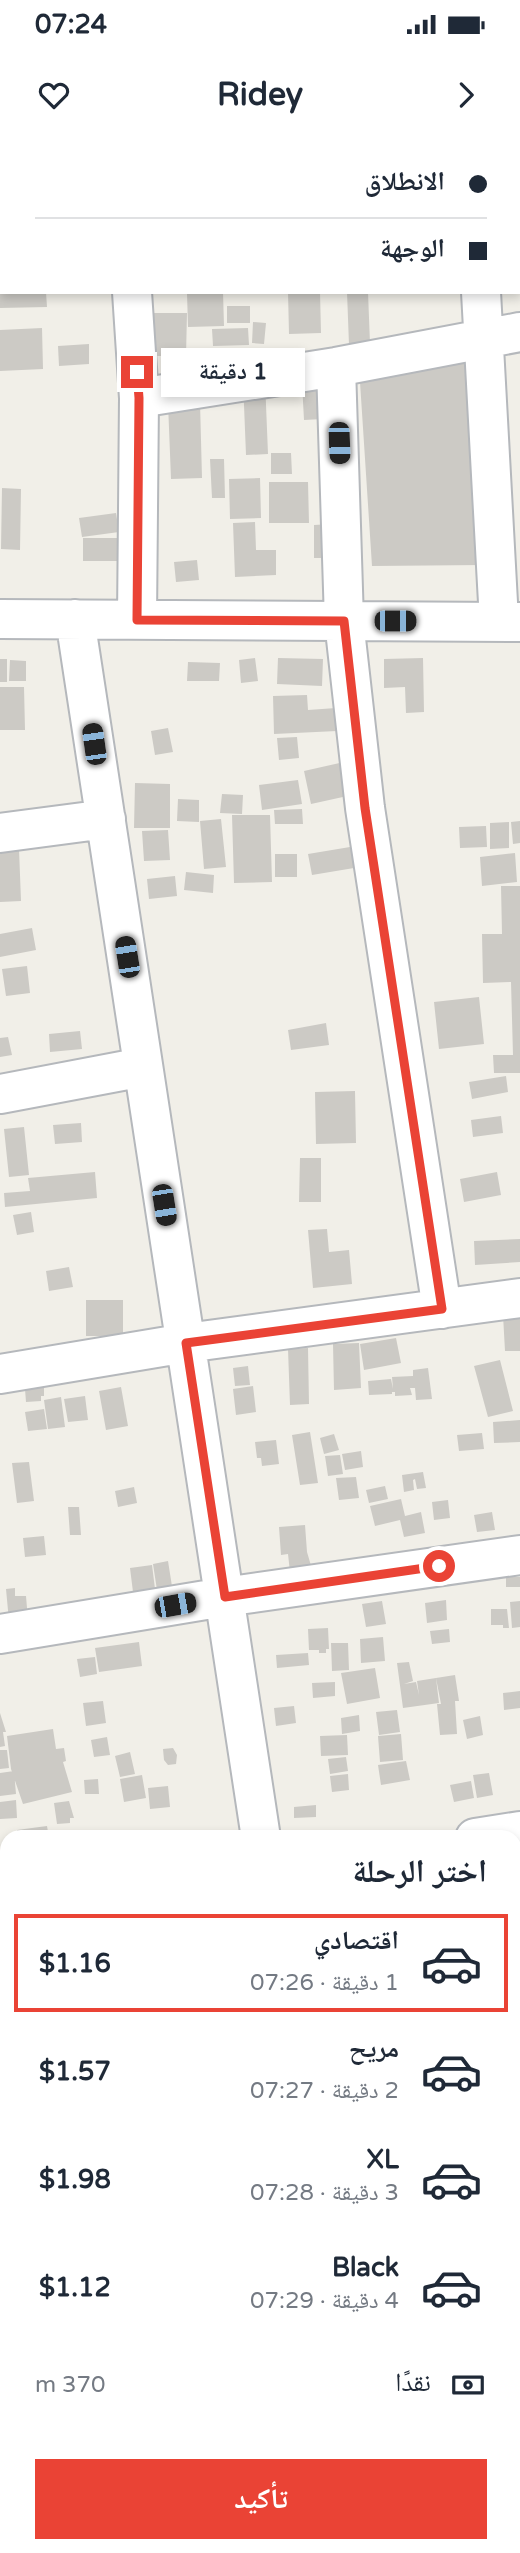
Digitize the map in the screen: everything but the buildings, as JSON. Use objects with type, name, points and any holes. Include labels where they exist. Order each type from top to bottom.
[{"type":"street","points":[[131,294],[139,398],[137,620]]},
{"type":"street","points":[[0,619],[510,622],[502,335],[482,294]]},
{"type":"street","points":[[139,398],[336,367],[502,335]]},
{"type":"street","points":[[336,367],[344,621],[365,808],[442,1309]]},
{"type":"street","points":[[75,619],[260,1830]]},
{"type":"street","points":[[0,833],[106,819]]},
{"type":"street","points":[[0,1094],[143,1067]]},
{"type":"street","points":[[0,1374],[186,1343],[520,1298]]},
{"type":"street","points":[[0,1634],[225,1597],[520,1555]]},
{"type":"route","points":[[137,372],[137,620],[344,621],[365,808],[442,1309],[186,1343],[225,1597],[439,1566]]}]
